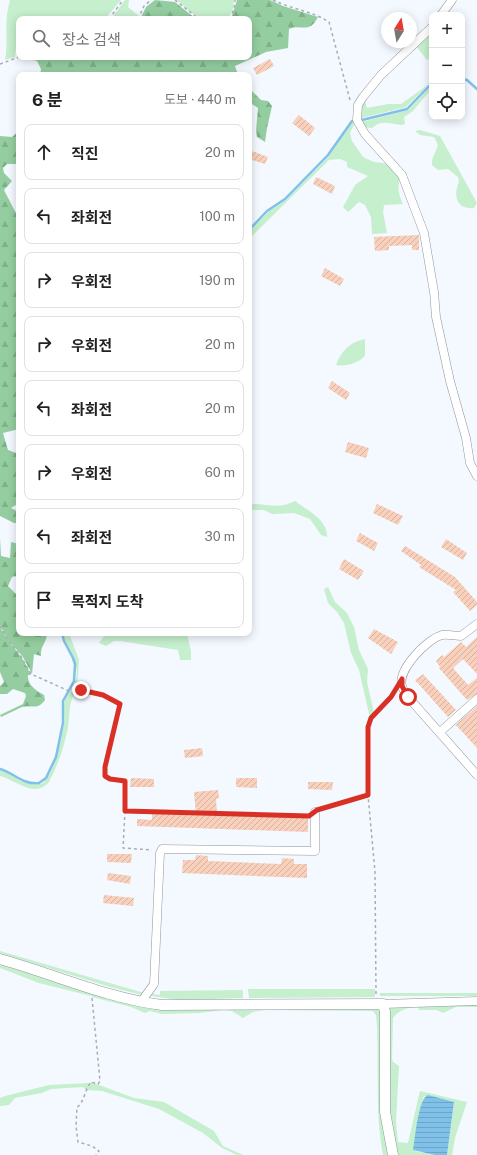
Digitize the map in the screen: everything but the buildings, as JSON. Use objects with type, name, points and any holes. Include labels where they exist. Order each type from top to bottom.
[{"type":"street","points":[[443,12],[452,0]]},
{"type":"street","points":[[429,30],[381,75],[363,97],[358,106],[357,120],[365,134],[402,175],[424,233],[434,292],[436,318],[450,381],[466,438],[470,463],[477,476]]},
{"type":"street","points":[[477,624],[460,636],[444,635],[430,642],[411,660],[402,679],[402,686],[408,697],[477,775]]},
{"type":"street","points":[[440,732],[477,699]]},
{"type":"street","points":[[141,1002],[154,984],[160,853],[162,849],[315,851],[314,812]]},
{"type":"street","points":[[0,959],[91,988],[141,1002],[162,1005],[380,1004],[477,1001]]},
{"type":"street","points":[[380,1004],[385,1012],[385,1112],[393,1155]]},
{"type":"path","points":[[111,16],[124,0]]},
{"type":"path","points":[[139,16],[144,6],[151,0]]},
{"type":"path","points":[[175,0],[195,16]]},
{"type":"path","points":[[231,16],[235,0]]},
{"type":"path","points":[[273,0],[283,5],[319,16],[329,22],[345,74],[350,100],[357,113]]},
{"type":"path","points":[[0,64],[16,58]]},
{"type":"path","points":[[0,626],[31,674],[69,691],[81,690],[96,693],[109,697],[120,704],[105,767],[105,776],[110,779],[125,781],[123,848],[154,850],[160,853]]},
{"type":"path","points":[[380,1004],[375,872],[368,795],[368,727],[371,718],[391,697],[402,679]]},
{"type":"path","points":[[125,811],[309,816],[314,812],[333,804],[368,795]]},
{"type":"path","points":[[91,988],[100,1082],[98,1084],[91,1082],[88,1086],[80,1105],[77,1107],[76,1126],[78,1142],[96,1148],[99,1151],[96,1155]]},
{"type":"green space","points":[[9,0],[121,0],[108,16],[16,16],[15,57],[5,60],[6,25]]},
{"type":"green space","points":[[125,0],[129,0],[128,7],[139,16],[113,16]]},
{"type":"green space","points":[[155,0],[175,2],[192,16],[142,16],[146,7]]},
{"type":"green space","points":[[177,0],[234,0],[233,9],[230,16],[198,16]]},
{"type":"green space","points":[[237,0],[270,0],[283,6],[318,17],[311,26],[289,29],[288,48],[266,52],[252,58],[252,16],[232,16]]},
{"type":"green space","points":[[429,33],[429,59],[427,60],[417,48],[417,43]]},
{"type":"green space","points":[[33,60],[248,60],[235,66],[237,72],[40,72],[41,69],[37,61]]},
{"type":"green space","points":[[429,84],[406,107],[362,118],[362,122],[408,110],[429,88],[429,92],[413,111],[404,117],[405,124],[383,123],[372,128],[363,127],[360,120],[360,113],[364,99],[367,108],[388,104],[401,104]]},
{"type":"green space","points":[[252,91],[261,100],[268,101],[272,106],[265,142],[257,137],[256,131],[258,108],[252,104]]},
{"type":"green space","points":[[356,121],[350,133],[352,141],[363,157],[374,162],[391,164],[401,175],[399,190],[403,204],[384,205],[383,212],[387,233],[372,234],[371,217],[365,205],[359,202],[348,212],[343,207],[355,185],[368,176],[347,167],[347,162],[340,159],[329,160],[252,236],[252,229],[268,212],[286,200],[329,156],[352,122]]},
{"type":"green space","points":[[420,130],[440,136],[477,203],[474,208],[463,207],[458,201],[456,192],[459,182],[458,177],[448,169],[438,170],[432,165],[432,160],[438,145],[434,137],[420,135],[415,131]]},
{"type":"green space","points":[[16,134],[16,164],[7,164],[3,168],[4,173],[12,181],[4,190],[16,213],[16,430],[3,433],[8,450],[16,453],[16,505],[11,508],[16,510],[16,523],[0,516],[0,136],[12,137]]},
{"type":"green space","points":[[365,339],[365,356],[352,364],[336,365],[343,351],[355,342]]},
{"type":"green space","points":[[295,501],[316,516],[324,525],[327,537],[321,535],[310,519],[294,513],[272,514],[264,510],[252,510],[252,504],[277,506],[289,504]]},
{"type":"green space","points":[[0,538],[1,556],[10,558],[11,542],[16,543],[16,577],[12,577],[8,586],[16,594],[16,636],[47,636],[41,650],[41,656],[34,654],[32,674],[23,657],[8,640],[0,625]]},
{"type":"green space","points":[[328,587],[335,602],[347,613],[354,627],[359,650],[368,669],[367,682],[374,713],[370,718],[359,670],[351,653],[344,623],[337,612],[328,603],[324,589]]},
{"type":"green space","points":[[0,627],[22,658],[31,675],[28,675],[29,682],[36,690],[44,695],[45,700],[37,706],[22,707],[1,717],[0,715],[23,704],[26,696],[25,693],[13,689],[7,694],[0,694],[0,686],[4,682],[0,672]]},
{"type":"green space","points":[[64,636],[70,636],[79,660],[77,690],[71,690],[77,674],[74,661]]},
{"type":"green space","points":[[104,636],[188,636],[191,660],[180,660],[178,650],[120,641],[114,641],[106,646],[99,643]]},
{"type":"green space","points":[[76,691],[70,704],[65,742],[49,782],[43,787],[31,789],[0,776],[0,770],[26,783],[43,783],[51,770],[59,748],[64,725],[65,700],[69,692]]},
{"type":"green space","points":[[0,951],[144,993],[142,995],[110,987],[0,953]]},
{"type":"green space","points":[[0,963],[127,1000],[380,1009],[390,1155],[383,1155],[379,1123],[377,1027],[376,1015],[373,1011],[265,1010],[253,1012],[243,1018],[232,1011],[224,1010],[199,1013],[162,1014],[150,1011],[145,1013],[131,1007],[92,997],[92,995],[39,983],[0,968]]},
{"type":"green space","points":[[248,989],[375,989],[375,997],[249,998]]},
{"type":"green space","points":[[243,990],[243,998],[180,1000],[151,996],[152,994],[160,995],[160,991]]},
{"type":"green space","points":[[380,993],[477,993],[477,996],[380,996]]},
{"type":"green space","points":[[477,1003],[477,1007],[456,1007],[443,1013],[437,1010],[419,1010],[418,1007],[411,1008],[401,1011],[393,1018],[392,1058],[393,1062],[399,1066],[396,1121],[398,1142],[408,1143],[420,1091],[467,1102],[455,1138],[452,1155],[447,1155],[454,1103],[424,1096],[419,1112],[415,1151],[437,1155],[395,1155],[387,1113],[387,1010],[390,1006]]},
{"type":"green space","points":[[91,1082],[134,1098],[164,1102],[214,1131],[223,1146],[243,1155],[237,1155],[222,1148],[203,1133],[159,1109],[102,1091],[86,1090],[83,1087],[51,1089],[42,1093],[15,1098],[9,1105],[0,1106],[0,1098],[5,1096],[49,1085],[89,1083],[88,1085]]},
{"type":"water","points":[[428,1095],[454,1102],[447,1155],[435,1155],[413,1150],[419,1111],[422,1103]]},
{"type":"waterway","points":[[465,80],[477,89]]},
{"type":"waterway","points":[[362,120],[407,109],[431,84]]},
{"type":"waterway","points":[[252,227],[267,211],[285,199],[328,155],[352,121]]},
{"type":"waterway","points":[[0,769],[23,781],[39,783],[46,778],[56,757],[63,723],[63,701],[74,681],[75,664],[63,636]]},
{"type":"route","points":[[81,690],[109,697],[116,700],[120,704],[105,767],[105,776],[110,779],[125,781],[125,811],[309,816],[317,810],[333,804],[368,795],[367,746],[368,727],[371,718],[391,697],[402,679],[402,686],[408,697]]}]
